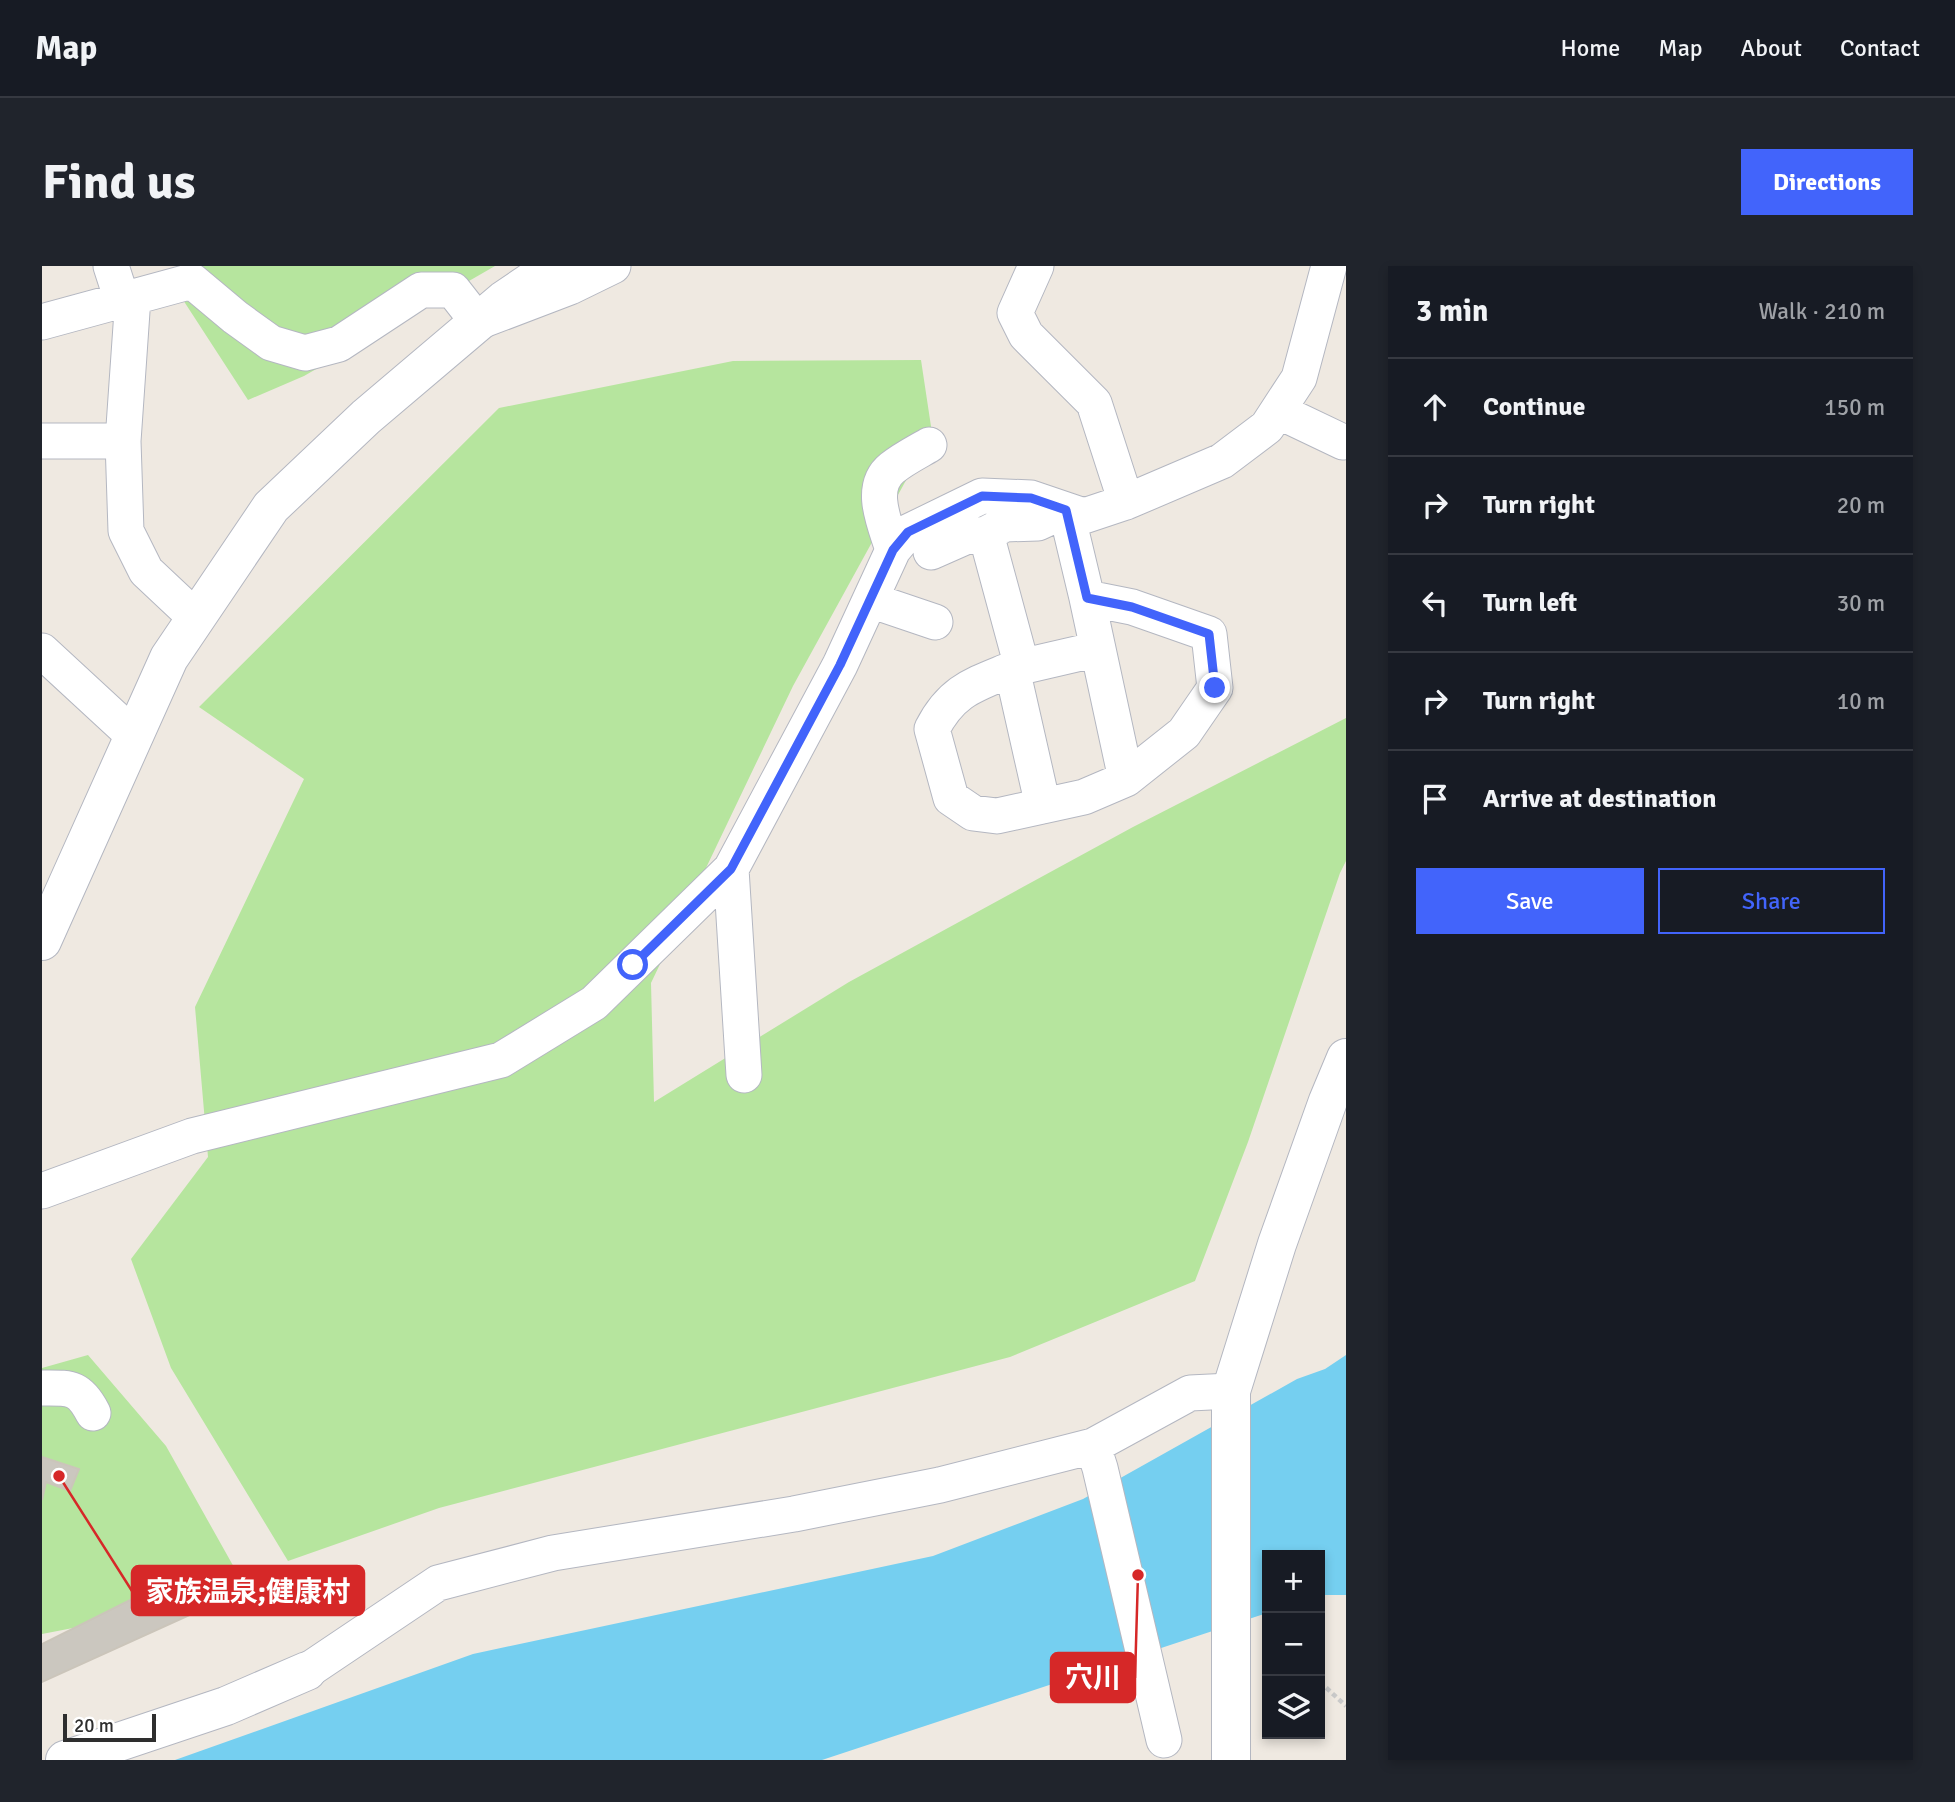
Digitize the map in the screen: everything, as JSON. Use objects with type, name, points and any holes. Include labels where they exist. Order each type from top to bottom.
[{"type":"street","points":[[111,266],[128,298],[123,441],[126,531],[146,571],[196,618]]},
{"type":"street","points":[[42,941],[169,658],[271,507],[366,416],[504,300],[554,266]]},
{"type":"street","points":[[478,322],[570,287],[613,266]]},
{"type":"street","points":[[1035,266],[1015,313],[1026,335],[1094,403],[1126,502]]},
{"type":"street","points":[[42,1191],[192,1136],[501,1060],[594,1003],[731,869],[840,665],[893,550],[908,532],[982,496],[1031,498],[1084,516],[1126,502],[1222,461],[1267,427],[1299,378],[1329,266]]},
{"type":"street","points":[[44,315],[128,298],[194,274],[235,317],[271,343],[305,353],[339,344],[421,290],[453,290],[478,322]]},
{"type":"street","points":[[1278,411],[1343,442]]},
{"type":"street","points":[[42,441],[123,441]]},
{"type":"street","points":[[893,550],[881,512],[879,489],[890,470],[929,445]]},
{"type":"street","points":[[931,552],[965,537],[986,534],[1005,524],[1038,523],[1066,510]]},
{"type":"street","points":[[1066,510],[1126,779]]},
{"type":"street","points":[[986,534],[1017,668],[1043,806]]},
{"type":"street","points":[[1087,598],[1132,607],[1209,634],[1215,688],[1184,733],[1126,779],[1084,797],[998,816],[973,813],[951,798],[932,729],[941,711],[965,688],[1017,668],[1098,649]]},
{"type":"street","points":[[870,600],[935,622]]},
{"type":"street","points":[[42,650],[134,736]]},
{"type":"street","points":[[731,869],[744,1075]]},
{"type":"street","points":[[1231,1760],[1231,1391],[1277,1244],[1346,1058]]},
{"type":"street","points":[[42,1388],[69,1388],[84,1396],[93,1413]]},
{"type":"street","points":[[65,1760],[226,1706],[307,1671],[438,1583],[553,1553],[794,1514],[1097,1457],[1190,1393],[1231,1391]]},
{"type":"street","points":[[1097,1457],[1164,1740]]},
{"type":"path","points":[[1325,1687],[1346,1706]]},
{"type":"green space","points":[[188,266],[495,266],[304,376],[248,400],[174,286]]},
{"type":"green space","points":[[921,360],[932,433],[793,686],[651,983],[654,1102],[849,982],[1133,827],[1346,718],[1346,861],[1248,1142],[1195,1281],[1010,1357],[439,1508],[288,1561],[171,1368],[131,1259],[208,1157],[195,1007],[304,779],[199,707],[499,408],[733,361]]},
{"type":"green space","points":[[88,1355],[166,1446],[249,1594],[42,1634],[42,1368]]},
{"type":"water","points":[[1346,1355],[1346,1595],[1325,1595],[1325,1550],[1262,1550],[1262,1615],[822,1760],[175,1760],[473,1654],[933,1556],[1083,1499],[1297,1379],[1325,1369]]},
{"type":"building","points":[[42,1457],[79,1469],[70,1491],[46,1482],[42,1500]]},
{"type":"building","points":[[186,1572],[205,1608],[42,1682],[42,1644]]},
{"type":"place","name":"家族温泉;健康村","points":[[59,1476]]},
{"type":"place","name":"穴川","points":[[1138,1575]]},
{"type":"route","points":[[633,965],[731,869],[840,665],[893,550],[908,532],[982,496],[1031,498],[1066,510],[1087,598],[1132,607],[1209,634],[1215,688]]}]
